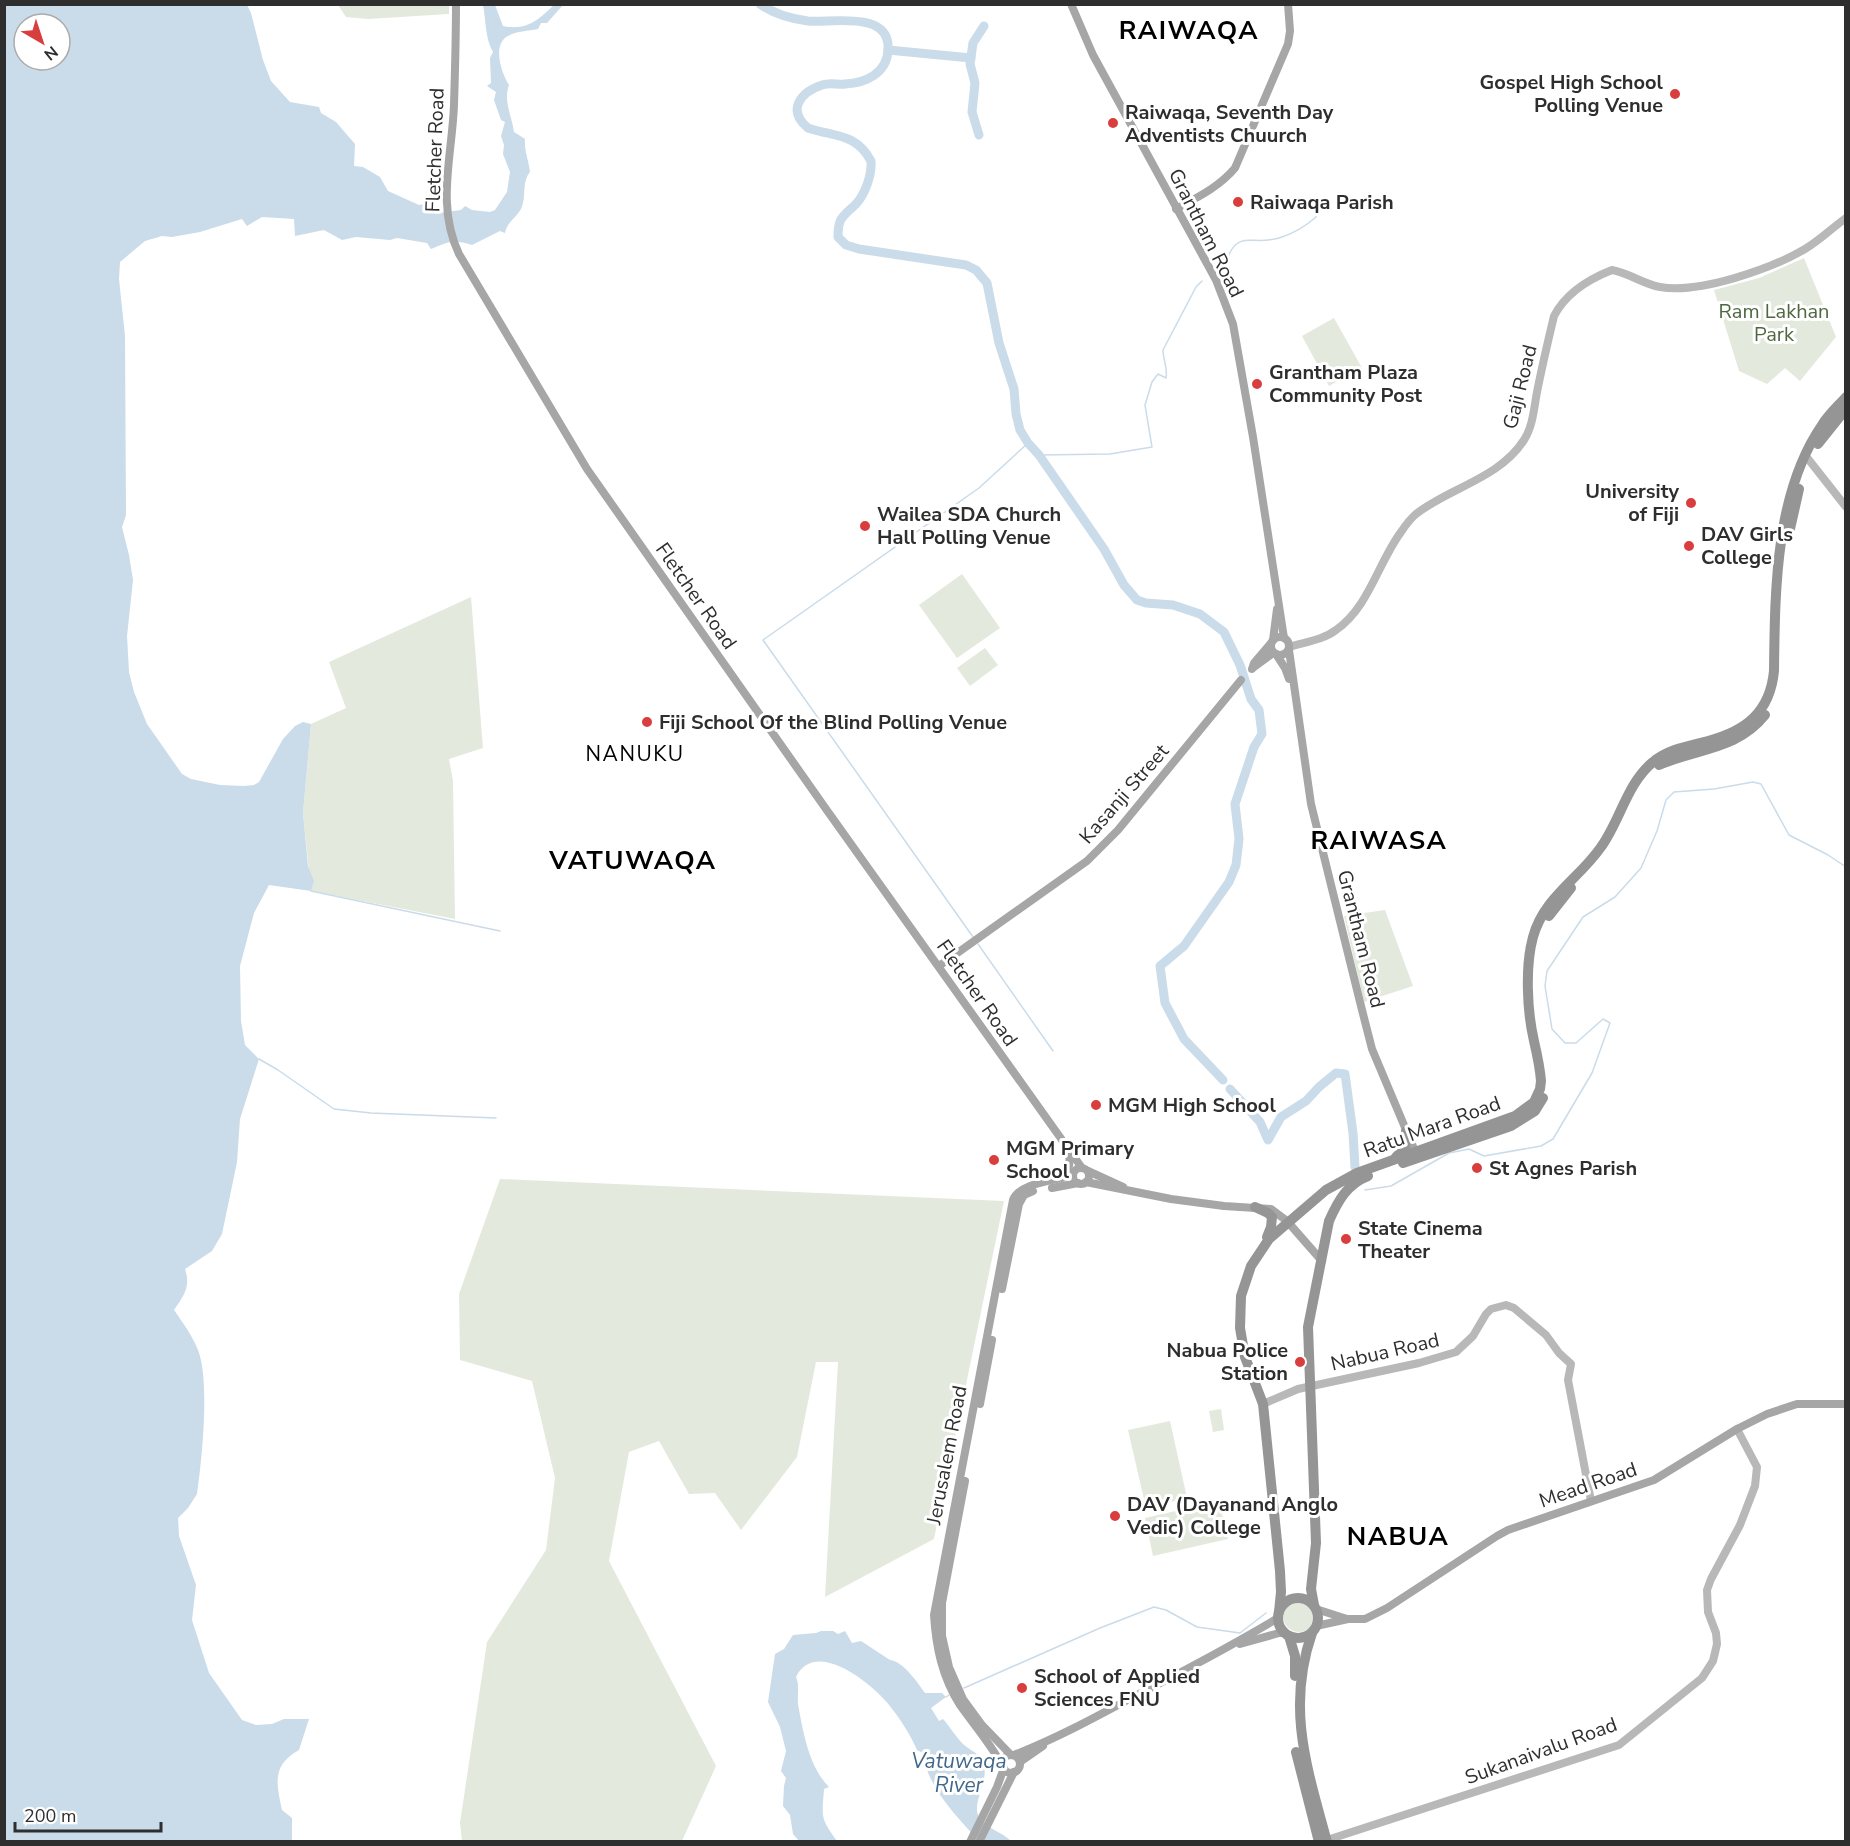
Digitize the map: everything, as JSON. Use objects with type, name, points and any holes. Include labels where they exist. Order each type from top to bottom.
[{"type":"highway","name":"Ratu Mara Road","points":[[1315,1607],[1311,1589],[1316,1543],[1308,1327],[1329,1221],[1341,1197],[1360,1179],[1515,1116],[1534,1102],[1541,1081],[1530,1020],[1529,966],[1532,939],[1542,914],[1553,898],[1601,847],[1634,783],[1646,767],[1655,759],[1673,751],[1737,731],[1765,704],[1773,681],[1777,589],[1786,510],[1794,480],[1845,397]]},
{"type":"highway","name":"Ratu Mara Road","points":[[1825,428],[1845,409]]},
{"type":"highway","points":[[1394,1160],[1405,1148],[1406,1131]]},
{"type":"highway","name":"Ratu Mara Road","points":[[1278,1615],[1281,1592],[1280,1571],[1263,1404],[1245,1357],[1240,1328],[1241,1296],[1246,1279],[1260,1250],[1287,1221],[1326,1190],[1340,1181],[1394,1160],[1416,1155]]},
{"type":"highway","points":[[1255,1207],[1268,1213],[1273,1220],[1270,1232],[1260,1250]]},
{"type":"highway","points":[[1297,1598],[1304,1599],[1315,1607],[1318,1615],[1302,1667],[1300,1731],[1324,1841],[1295,1746],[1293,1713],[1295,1661],[1292,1644],[1279,1624],[1278,1615],[1286,1602],[1297,1598]]},
{"type":"highway","points":[[1287,1635],[1301,1638],[1314,1630]]},
{"type":"main road","name":"Fletcher Road","points":[[456,4],[453,117],[446,184],[446,212],[454,243],[587,469],[1070,1151],[1080,1175]]},
{"type":"main road","name":"Grantham Road","points":[[1071,4],[1093,55],[1216,280],[1233,324],[1287,643],[1311,804],[1372,1049],[1416,1155]]},
{"type":"main road","points":[[1176,209],[1210,190],[1235,168],[1288,44],[1290,31],[1288,4]]},
{"type":"main road","name":"Gaji Road","points":[[1287,643],[1321,639],[1335,631],[1352,616],[1369,589],[1388,550],[1413,516],[1437,499],[1502,464],[1511,456],[1525,439],[1533,416],[1554,316],[1566,299],[1588,282],[1612,270],[1658,287],[1679,289],[1707,285],[1765,267],[1803,250],[1818,241],[1845,218]]},
{"type":"main road","points":[[1807,458],[1845,507]]},
{"type":"main road","name":"Grantham Road","points":[[1279,599],[1272,641],[1274,654],[1285,668],[1292,685]]},
{"type":"main road","points":[[1272,641],[1277,637],[1287,643]]},
{"type":"main road","name":"Kasanji Street","points":[[1250,671],[1272,641]]},
{"type":"main road","name":"Kasanji Street","points":[[939,966],[1098,851],[1118,830],[1241,680],[1274,654],[1283,655],[1287,643]]},
{"type":"main road","points":[[1037,1184],[1068,1171],[1070,1151]]},
{"type":"main road","points":[[1080,1175],[1110,1188],[1224,1206],[1271,1209],[1287,1221],[1322,1261]]},
{"type":"main road","name":"Jerusalem Road","points":[[1003,1767],[949,1686],[936,1645],[933,1615],[1012,1203],[1018,1193],[1037,1184],[1080,1175]]},
{"type":"main road","name":"Jerusalem Road","points":[[1015,1757],[982,1725],[955,1684],[942,1636],[942,1603],[1019,1204],[1024,1195],[1030,1192],[1080,1175]]},
{"type":"main road","name":"Nabua Road","points":[[1310,1386],[1419,1363],[1449,1354],[1462,1347],[1473,1336],[1491,1309],[1506,1305],[1514,1308],[1546,1335],[1559,1353],[1571,1364],[1568,1380],[1591,1501]]},
{"type":"main road","points":[[1263,1404],[1310,1386]]},
{"type":"main road","name":"Mead Road","points":[[1314,1630],[1348,1619],[1365,1619],[1387,1608],[1508,1530],[1654,1480],[1737,1429],[1767,1414],[1797,1404],[1845,1404]]},
{"type":"main road","name":"Sukanaivalu Road","points":[[1324,1841],[1619,1745],[1702,1678],[1713,1661],[1717,1644],[1716,1633],[1707,1612],[1707,1590],[1745,1516],[1755,1486],[1757,1467],[1737,1429]]},
{"type":"main road","name":"Mead Road","points":[[1315,1607],[1348,1619]]},
{"type":"main road","points":[[987,1817],[1004,1758],[1015,1757],[1048,1741],[1228,1648],[1278,1615]]},
{"type":"main road","points":[[1228,1648],[1279,1633],[1287,1635]]},
{"type":"main road","points":[[975,1840],[1014,1772],[1018,1769],[1015,1757]]},
{"type":"main road","points":[[1003,1767],[1008,1772],[1014,1772]]},
{"type":"green space","points":[[338,5],[449,5],[449,14],[368,19],[346,17]]},
{"type":"green space","name":"Ram Lakhan Park","points":[[1804,258],[1836,337],[1800,381],[1785,368],[1767,384],[1739,371],[1714,290],[1759,278]]},
{"type":"green space","points":[[1334,318],[1362,368],[1329,386],[1302,336]]},
{"type":"green space","points":[[962,574],[1000,628],[957,658],[919,605]]},
{"type":"green space","points":[[471,597],[483,748],[449,759],[453,781],[455,919],[311,891],[303,813],[311,724],[346,708],[329,662]]},
{"type":"green space","points":[[985,648],[998,665],[970,686],[957,668]]},
{"type":"green space","points":[[1385,910],[1413,986],[1364,1002],[1344,916]]},
{"type":"green space","points":[[500,1179],[1004,1201],[934,1539],[825,1597],[838,1362],[816,1362],[797,1457],[741,1530],[715,1493],[689,1494],[659,1441],[629,1452],[609,1561],[716,1766],[682,1841],[462,1841],[460,1823],[487,1642],[546,1550],[555,1478],[532,1381],[460,1360],[459,1294]]},
{"type":"green space","points":[[1221,1409],[1224,1430],[1213,1432],[1209,1411]]},
{"type":"green space","points":[[1170,1421],[1187,1498],[1146,1508],[1128,1430]]},
{"type":"green space","points":[[1219,1501],[1228,1539],[1153,1556],[1145,1518]]},
{"type":"green space","points":[[1299,1600],[1310,1605],[1315,1616],[1310,1627],[1299,1632],[1288,1627],[1283,1616],[1288,1605]]},
{"type":"water","points":[[5,5],[247,5],[271,81],[290,102],[319,107],[321,113],[336,122],[355,144],[354,166],[363,167],[380,177],[388,191],[419,205],[424,204],[426,209],[434,210],[438,207],[439,213],[461,210],[465,206],[472,210],[490,212],[495,210],[507,192],[510,172],[503,154],[504,145],[501,136],[505,122],[501,120],[494,100],[496,92],[487,86],[491,83],[490,58],[493,52],[487,35],[483,5],[495,5],[503,26],[519,27],[532,23],[554,5],[563,5],[547,23],[541,23],[538,29],[511,34],[500,45],[503,73],[509,85],[507,103],[514,132],[525,139],[530,172],[527,176],[521,209],[505,233],[500,231],[472,245],[451,242],[431,249],[427,243],[397,238],[390,240],[356,237],[342,240],[324,230],[295,236],[294,219],[262,217],[247,226],[242,219],[200,232],[172,237],[162,236],[145,241],[120,262],[119,279],[125,336],[126,515],[122,527],[133,580],[127,636],[129,672],[134,692],[147,724],[182,774],[191,779],[220,785],[244,786],[259,782],[283,739],[295,726],[303,722],[311,724],[303,813],[308,866],[314,881],[311,891],[269,885],[254,913],[240,966],[241,1021],[245,1045],[259,1059],[240,1119],[237,1162],[222,1234],[212,1251],[185,1269],[186,1291],[174,1310],[198,1350],[204,1380],[203,1441],[197,1494],[178,1518],[179,1536],[196,1585],[192,1620],[209,1673],[242,1720],[256,1725],[272,1724],[284,1719],[309,1719],[299,1750],[284,1762],[278,1776],[282,1810],[292,1818],[292,1840],[294,1841],[5,1842]]},
{"type":"water","name":"Vatuwaqa River","points":[[833,1631],[838,1634],[845,1631],[852,1643],[861,1641],[900,1664],[925,1693],[942,1693],[946,1697],[931,1708],[939,1721],[943,1719],[960,1741],[983,1762],[985,1770],[978,1801],[978,1814],[984,1823],[1011,1841],[979,1841],[936,1789],[925,1765],[923,1753],[917,1750],[903,1724],[885,1700],[861,1679],[846,1670],[831,1663],[817,1662],[805,1666],[796,1677],[798,1704],[805,1737],[816,1770],[829,1787],[824,1789],[823,1817],[837,1841],[799,1841],[793,1834],[790,1815],[783,1806],[786,1778],[781,1771],[786,1751],[780,1727],[768,1702],[775,1654],[784,1649],[793,1635]]},
{"type":"waterway","points":[[760,4],[777,13],[802,20],[858,21],[870,24],[880,29],[886,37],[887,58],[884,65],[874,75],[860,82],[828,84],[814,88],[803,97],[797,108],[801,121],[808,128],[852,141],[859,145],[871,161],[865,190],[859,201],[842,218],[838,237],[846,245],[859,249],[966,265],[976,270],[987,283],[999,343],[1014,389],[1020,430],[1028,443],[1039,455],[1104,549],[1124,585],[1137,600],[1173,605],[1200,614],[1224,632],[1240,665],[1251,699],[1259,710],[1262,734],[1254,747],[1235,804],[1239,839],[1236,865],[1229,882],[1184,946],[1160,966],[1165,1003],[1184,1039],[1223,1080]]},
{"type":"waterway","points":[[979,135],[972,112],[975,83],[970,64],[973,43],[984,26]]},
{"type":"waterway","points":[[888,50],[971,58]]},
{"type":"waterway","points":[[1223,271],[1228,257],[1238,243],[1279,238],[1303,227],[1316,217],[1310,199]]},
{"type":"waterway","points":[[1039,455],[1110,454],[1152,447],[1145,405],[1152,382],[1158,374],[1166,378],[1163,350],[1196,287],[1202,281]]},
{"type":"waterway","points":[[973,937],[763,640],[979,488],[1028,443]]},
{"type":"waterway","points":[[1365,1190],[1391,1186],[1449,1153],[1469,1149],[1484,1156],[1541,1146],[1553,1139],[1592,1073],[1610,1023],[1603,1019],[1576,1043],[1565,1043],[1552,1029],[1545,986],[1547,971],[1583,917],[1615,897],[1641,868],[1657,831],[1666,800],[1674,792],[1714,789],[1753,782],[1761,784],[1789,835],[1846,867]]},
{"type":"waterway","points":[[311,891],[500,931]]},
{"type":"waterway","points":[[978,944],[1053,1051]]},
{"type":"waterway","points":[[259,1059],[334,1109],[371,1113],[496,1118]]},
{"type":"waterway","points":[[1230,1089],[1260,1122],[1268,1140],[1281,1117],[1306,1101],[1336,1073],[1345,1074],[1355,1167]]},
{"type":"waterway","points":[[964,1688],[1100,1628],[1154,1607],[1166,1610],[1197,1627],[1240,1633],[1266,1613]]},
{"type":"place","name":"Gospel High School Polling Venue","points":[[1675,94]]},
{"type":"place","name":"Raiwaqa, Seventh Day Adventists Chuurch","points":[[1113,123]]},
{"type":"place","name":"Raiwaqa Parish","points":[[1238,202]]},
{"type":"place","name":"Grantham Plaza Community Post","points":[[1257,384]]},
{"type":"place","name":"University of Fiji","points":[[1691,503]]},
{"type":"place","name":"Wailea SDA Church Hall Polling Venue","points":[[865,526]]},
{"type":"place","name":"DAV Girls College","points":[[1689,546]]},
{"type":"place","name":"Fiji School Of the Blind Polling Venue","points":[[647,722]]},
{"type":"place","name":"MGM High School","points":[[1096,1105]]},
{"type":"place","name":"MGM Primary School","points":[[994,1160]]},
{"type":"place","name":"St Agnes Parish","points":[[1477,1168]]},
{"type":"place","name":"State Cinema Theater","points":[[1346,1239]]},
{"type":"place","name":"Nabua Police Station","points":[[1300,1362]]},
{"type":"place","name":"DAV (Dayanand Anglo Vedic) College","points":[[1115,1516]]},
{"type":"place","name":"School of Applied Sciences FNU","points":[[1022,1688]]},
{"type":"district","name":"RAIWAQA","points":[[1189,30]]},
{"type":"district","name":"NANUKU","points":[[635,754]]},
{"type":"district","name":"RAIWASA","points":[[1379,840]]},
{"type":"district","name":"VATUWAQA","points":[[633,860]]},
{"type":"district","name":"NABUA","points":[[1398,1536]]}]
